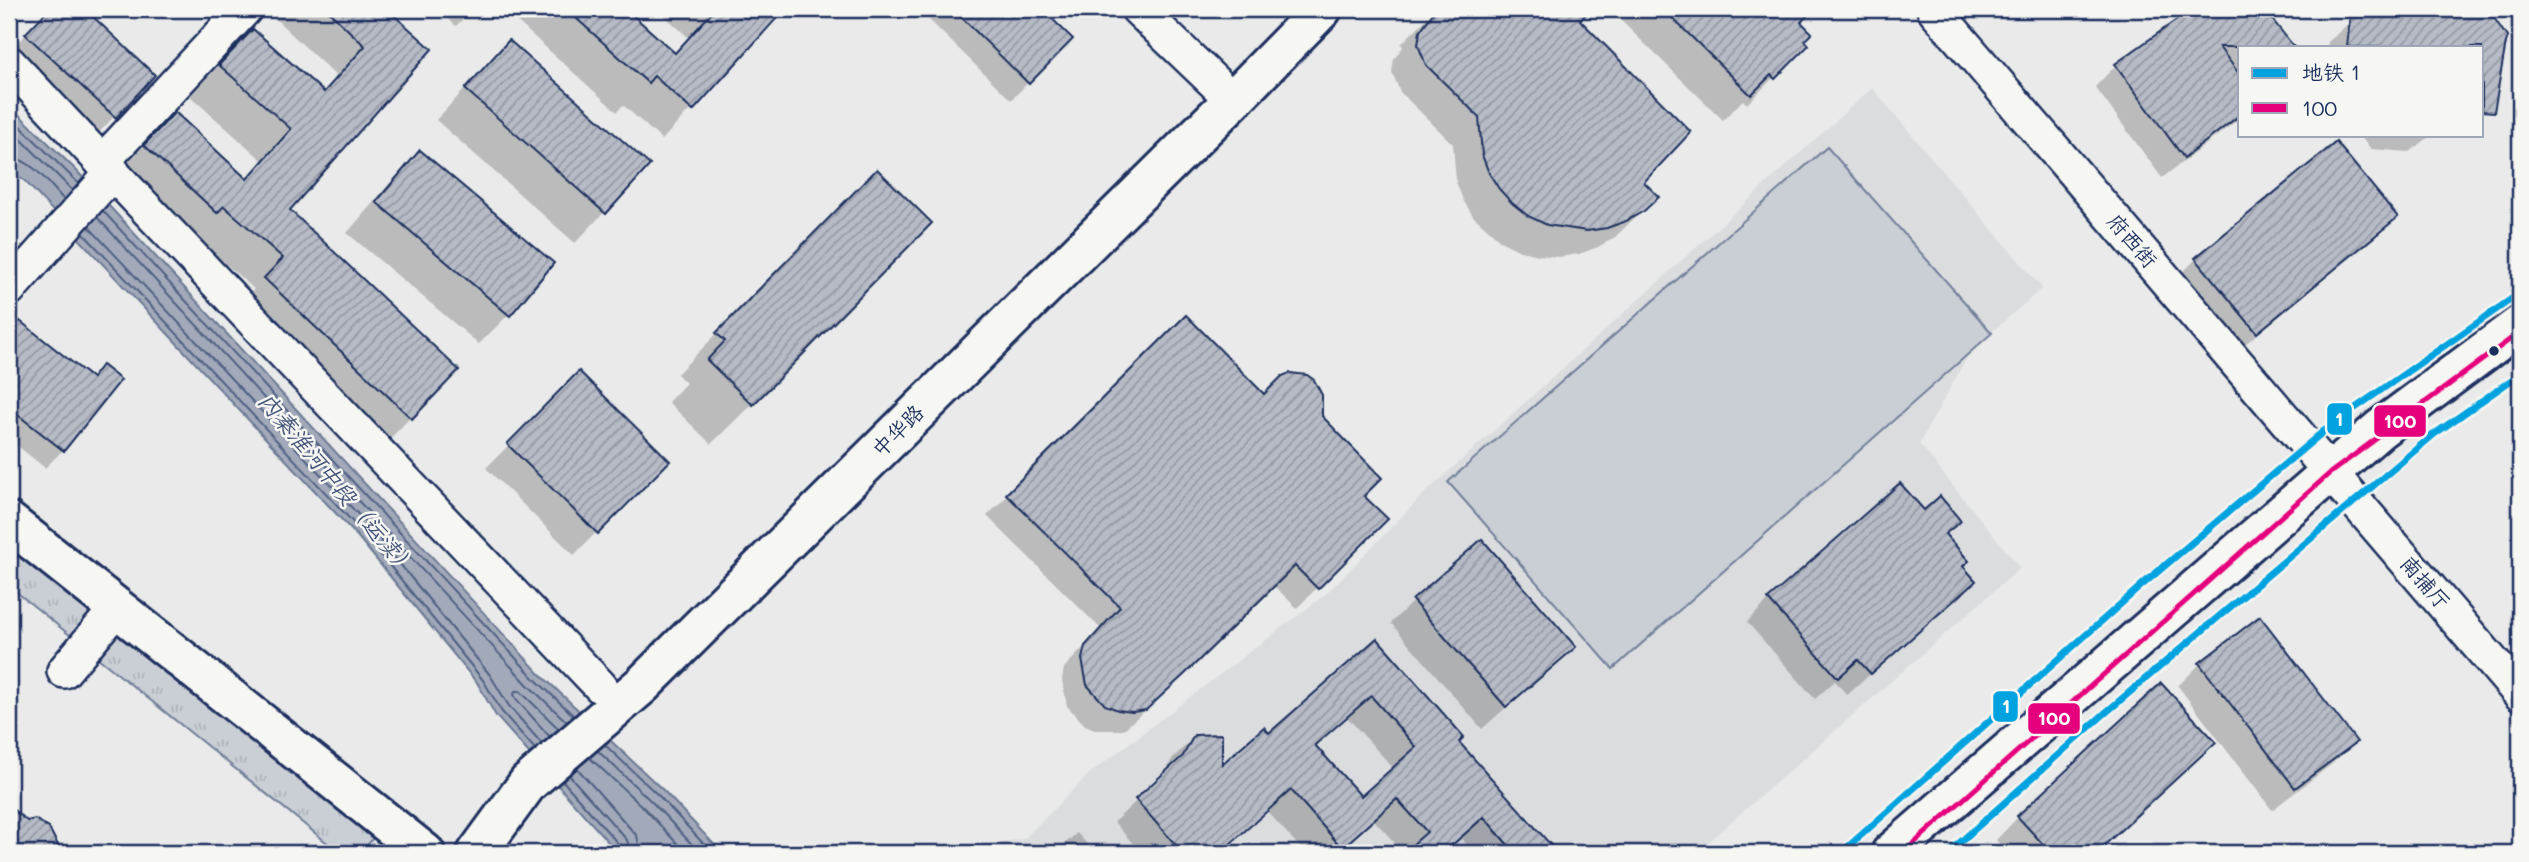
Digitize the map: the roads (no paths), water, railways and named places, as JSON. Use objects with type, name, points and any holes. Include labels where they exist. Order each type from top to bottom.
[{"type":"main road","name":"中华路","points":[[477,853],[528,783],[642,685],[1322,9]]},
{"type":"main road","points":[[1891,853],[2380,429],[2520,325]]},
{"type":"main road","points":[[9,522],[425,853]]},
{"type":"street","points":[[9,289],[41,254],[108,167],[245,9]]},
{"type":"street","points":[[1138,9],[1233,100]]},
{"type":"street","name":"府西街","points":[[1934,9],[2330,473]]},
{"type":"street","points":[[9,63],[601,687]]},
{"type":"street","name":"南捕厅","points":[[2330,473],[2520,694]]},
{"type":"street","points":[[64,671],[117,608]]},
{"type":"water","name":"内秦淮河中段（运渎）","points":[[9,105],[75,169],[540,674],[664,791],[722,853],[618,853],[496,716],[478,684],[358,537],[25,181],[9,171]]},
{"type":"metro line","name":"1","points":[[1841,853],[2142,585],[2331,425],[2520,293]]},
{"type":"metro line","name":"1","points":[[1948,853],[2104,714],[2433,435],[2520,374]]}]
